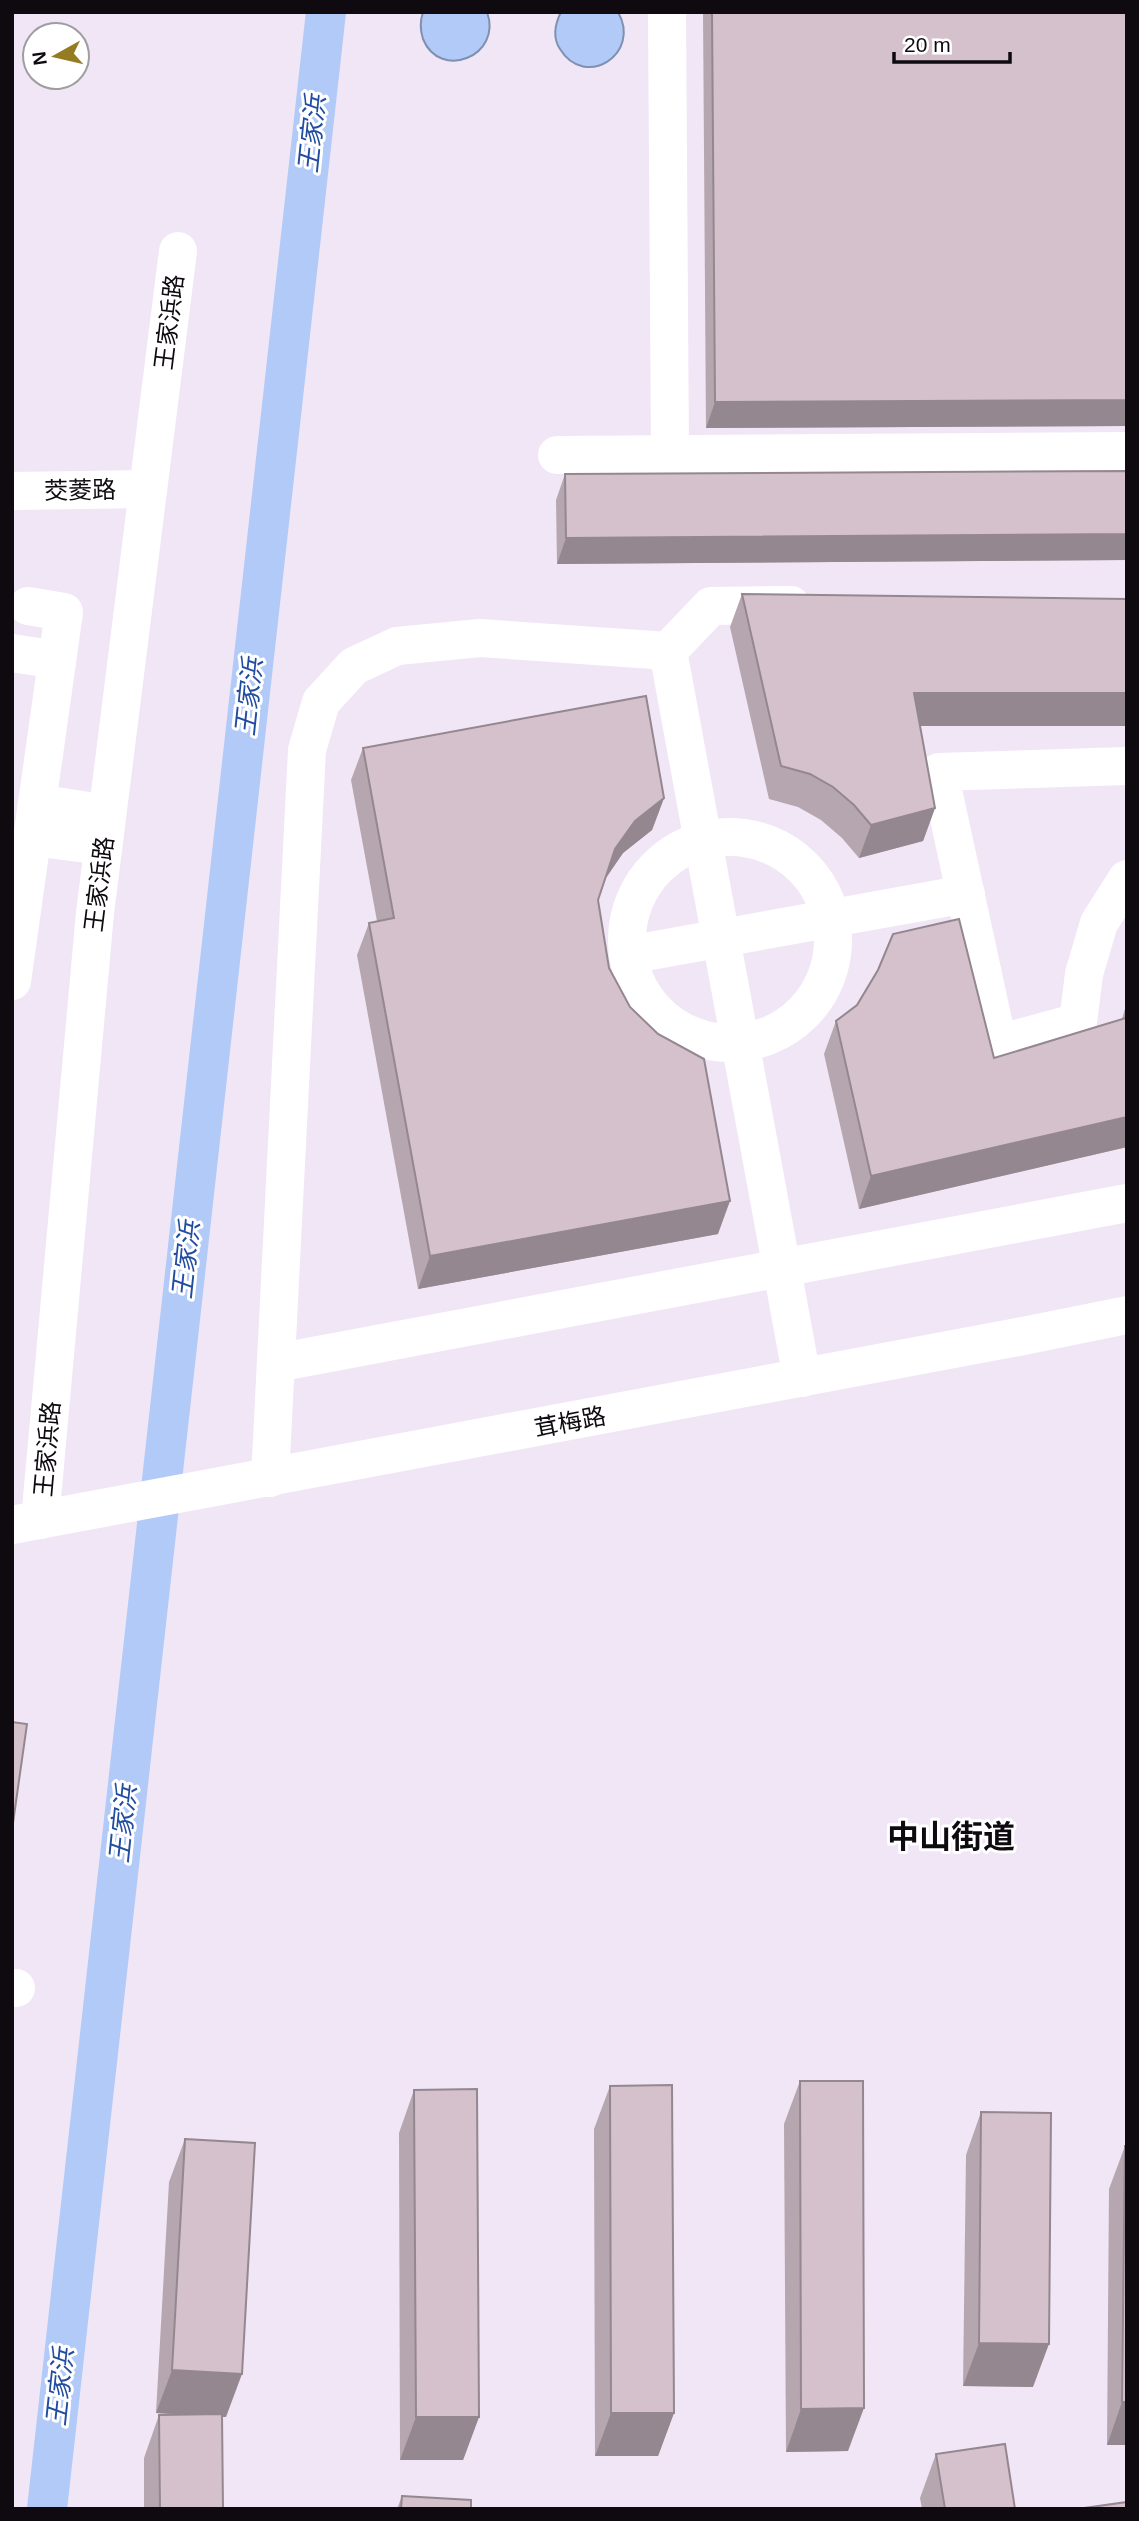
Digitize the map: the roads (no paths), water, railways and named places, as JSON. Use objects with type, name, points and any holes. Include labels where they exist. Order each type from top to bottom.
[{"type":"street","points":[[667,12],[670,454]]},
{"type":"street","name":"王家浜路","points":[[26,1522],[95,913],[178,251]]},
{"type":"street","points":[[557,454],[1127,451]]},
{"type":"street","name":"茭菱路","points":[[12,491],[148,489]]},
{"type":"street","points":[[257,1480],[276,1363],[307,750],[321,702],[354,666],[397,646],[480,638],[668,650],[710,606],[822,605]]},
{"type":"street","points":[[12,981],[64,612],[28,606]]},
{"type":"street","points":[[668,650],[802,1378]]},
{"type":"street","points":[[12,653],[57,660]]},
{"type":"street","points":[[1127,766],[939,772],[998,1044],[1078,1022],[1084,974],[1099,923],[1127,878]]},
{"type":"street","points":[[35,820],[105,830]]},
{"type":"street","points":[[736,836],[769,844],[797,861],[819,887],[831,918],[832,953],[823,986],[802,1014],[774,1034],[740,1044],[709,1042],[680,1031],[655,1012],[637,986],[628,955],[627,925],[636,896],[646,879],[652,870],[675,851],[703,839],[736,836]]},
{"type":"street","points":[[628,955],[966,894]]},
{"type":"street","points":[[276,1363],[1127,1203]]},
{"type":"street","name":"茸梅路","points":[[26,1522],[1127,1315]]},
{"type":"water","points":[[423,12],[487,12],[490,28],[486,41],[478,51],[467,58],[455,61],[442,59],[431,52],[423,39]]},
{"type":"water","points":[[561,12],[618,12],[623,27],[623,41],[617,53],[607,62],[596,66],[583,66],[571,61],[556,40],[556,26]]},
{"type":"waterway","name":"王家浜","points":[[47,2509],[326,12]]},
{"type":"district","name":"中山街道","points":[[951,1837]]}]
